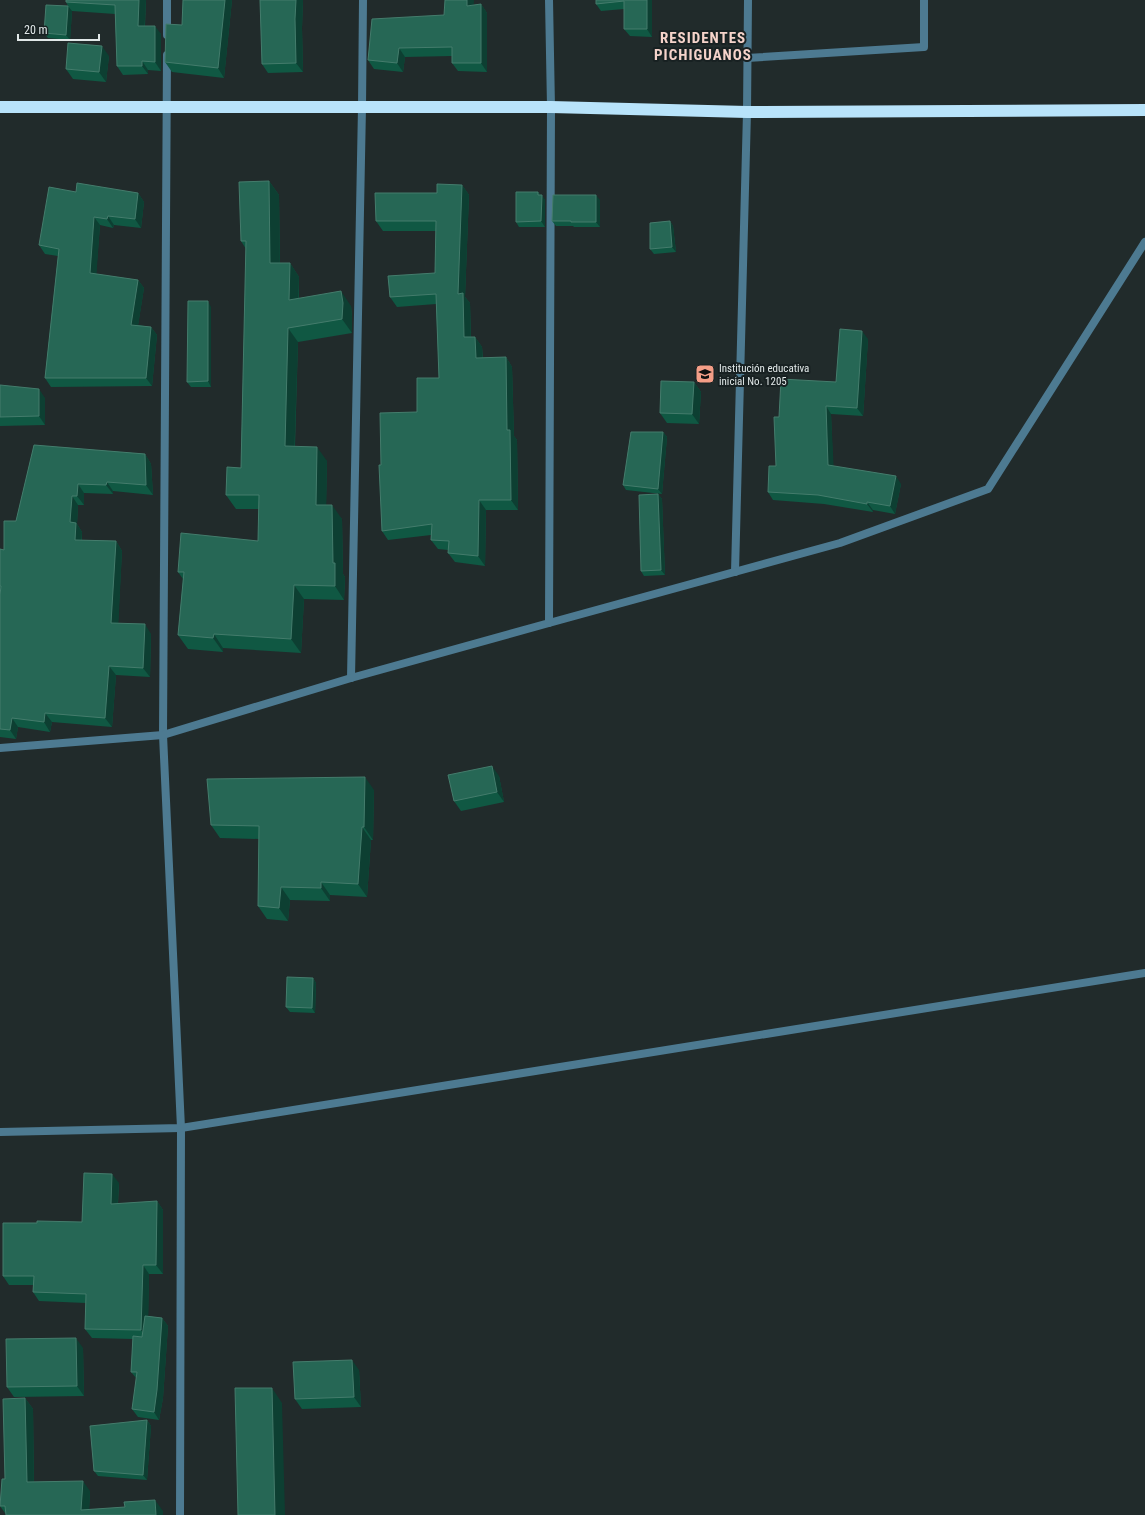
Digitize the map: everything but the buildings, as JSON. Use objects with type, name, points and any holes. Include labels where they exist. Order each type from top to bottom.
[{"type":"highway","points":[[0,107],[551,107],[747,112],[1145,110]]},
{"type":"street","points":[[167,0],[163,735],[181,1128],[180,1515]]},
{"type":"street","points":[[351,678],[363,0]]},
{"type":"street","points":[[549,0],[551,107],[549,624]]},
{"type":"street","points":[[735,572],[747,112],[748,0]]},
{"type":"street","points":[[747,58],[924,48],[924,0]]},
{"type":"street","points":[[0,748],[163,735],[351,678],[840,543],[988,489],[1145,242]]},
{"type":"street","points":[[0,1132],[181,1128],[1145,973]]},
{"type":"place","name":"Institución educativa inicial No. 1205","points":[[705,374]]},
{"type":"district","name":"RESIDENTES PICHIGUANOS","points":[[703,46]]}]
